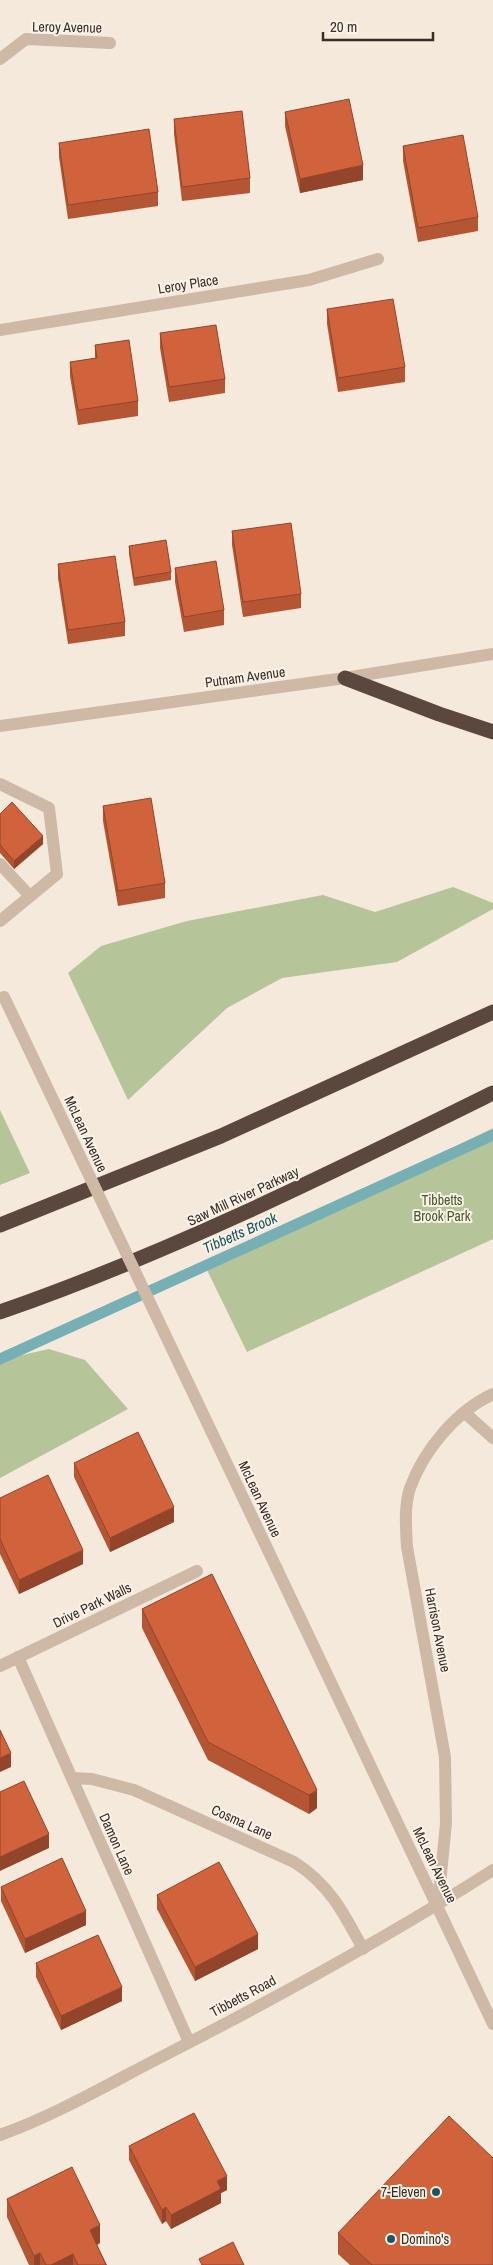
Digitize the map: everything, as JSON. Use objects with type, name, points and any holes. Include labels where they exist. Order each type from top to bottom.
[{"type":"highway","points":[[345,678],[439,714],[493,732]]},
{"type":"highway","points":[[0,1225],[221,1136],[493,1012]]},
{"type":"highway","name":"Saw Mill River Parkway","points":[[0,1312],[117,1270],[186,1240],[291,1192],[493,1093]]},
{"type":"street","name":"Leroy Avenue","points":[[0,59],[26,39],[110,43]]},
{"type":"street","name":"Leroy Place","points":[[0,330],[309,280],[378,259]]},
{"type":"street","name":"Putnam Avenue","points":[[0,726],[345,678],[493,654]]},
{"type":"street","points":[[0,784],[48,808],[57,874],[0,921]]},
{"type":"street","points":[[0,864],[30,896]]},
{"type":"street","name":"McLean Avenue","points":[[2,992],[493,2024]]},
{"type":"street","name":"Harrison Avenue","points":[[438,1905],[446,1822],[446,1757],[407,1547],[405,1519],[409,1490],[422,1464],[440,1437],[483,1398],[493,1394]]},
{"type":"street","points":[[465,1413],[493,1438]]},
{"type":"street","name":"Drive Park Walls","points":[[0,1666],[197,1571]]},
{"type":"street","name":"Damon Lane","points":[[18,1657],[189,2042]]},
{"type":"street","name":"Cosma Lane","points":[[72,1778],[92,1779],[134,1790],[294,1862],[310,1872],[322,1883],[346,1917],[363,1949]]},
{"type":"street","name":"Tibbetts Road","points":[[0,2135],[81,2098],[363,1949],[493,1870]]},
{"type":"green space","points":[[453,887],[493,903],[493,909],[397,962],[282,978],[227,1008],[128,1100],[68,973],[101,946],[187,921],[323,895],[375,912]]},
{"type":"green space","points":[[0,1110],[30,1173],[0,1185]]},
{"type":"green space","name":"Tibbetts Brook Park","points":[[493,1128],[493,1239],[247,1352],[206,1268]]},
{"type":"green space","points":[[49,1349],[85,1360],[128,1409],[0,1478],[0,1360]]},
{"type":"building","points":[[349,99],[363,165],[300,179],[285,112]]},
{"type":"building","points":[[242,111],[250,178],[182,187],[174,119]]},
{"type":"building","points":[[149,129],[158,192],[68,205],[59,143]]},
{"type":"building","points":[[463,135],[478,217],[418,228],[403,146]]},
{"type":"building","points":[[393,299],[405,367],[338,378],[327,309]]},
{"type":"building","points":[[216,325],[225,379],[169,387],[160,333]]},
{"type":"building","points":[[129,340],[138,401],[78,410],[70,362],[97,358],[95,345]]},
{"type":"building","points":[[291,523],[301,594],[243,602],[232,531]]},
{"type":"building","points":[[166,540],[171,572],[134,578],[129,546]]},
{"type":"building","points":[[115,556],[125,622],[68,630],[58,564]]},
{"type":"building","points":[[216,561],[224,610],[184,617],[175,568]]},
{"type":"building","points":[[151,798],[165,883],[118,891],[103,806]]},
{"type":"building","points":[[12,802],[43,836],[14,861],[0,845],[0,814]]},
{"type":"building","points":[[138,1432],[174,1507],[110,1538],[74,1463]]},
{"type":"building","points":[[48,1475],[83,1550],[19,1580],[0,1539],[0,1498]]},
{"type":"building","points":[[212,1574],[317,1790],[309,1795],[208,1742],[142,1609]]},
{"type":"building","points":[[0,1730],[11,1753],[0,1758]]},
{"type":"building","points":[[24,1781],[49,1834],[0,1857],[0,1792]]},
{"type":"building","points":[[62,1858],[86,1911],[25,1939],[1,1887]]},
{"type":"building","points":[[219,1862],[258,1934],[195,1967],[157,1895]]},
{"type":"building","points":[[98,1935],[122,1987],[61,2016],[36,1963]]},
{"type":"building","points":[[194,2113],[227,2176],[217,2181],[221,2189],[171,2215],[166,2207],[162,2210],[129,2146]]},
{"type":"building","points":[[449,2116],[493,2158],[493,2265],[372,2265],[338,2233]]},
{"type":"building","points":[[72,2167],[100,2225],[90,2230],[106,2265],[78,2265],[73,2254],[51,2265],[46,2265],[40,2253],[34,2256],[7,2199]]},
{"type":"building","points":[[233,2242],[244,2265],[202,2265],[199,2259]]},
{"type":"waterway","name":"Tibbetts Brook","points":[[0,1359],[493,1135]]},
{"type":"place","name":"7-Eleven","points":[[436,2192]]},
{"type":"place","name":"Domino's","points":[[391,2239]]}]
